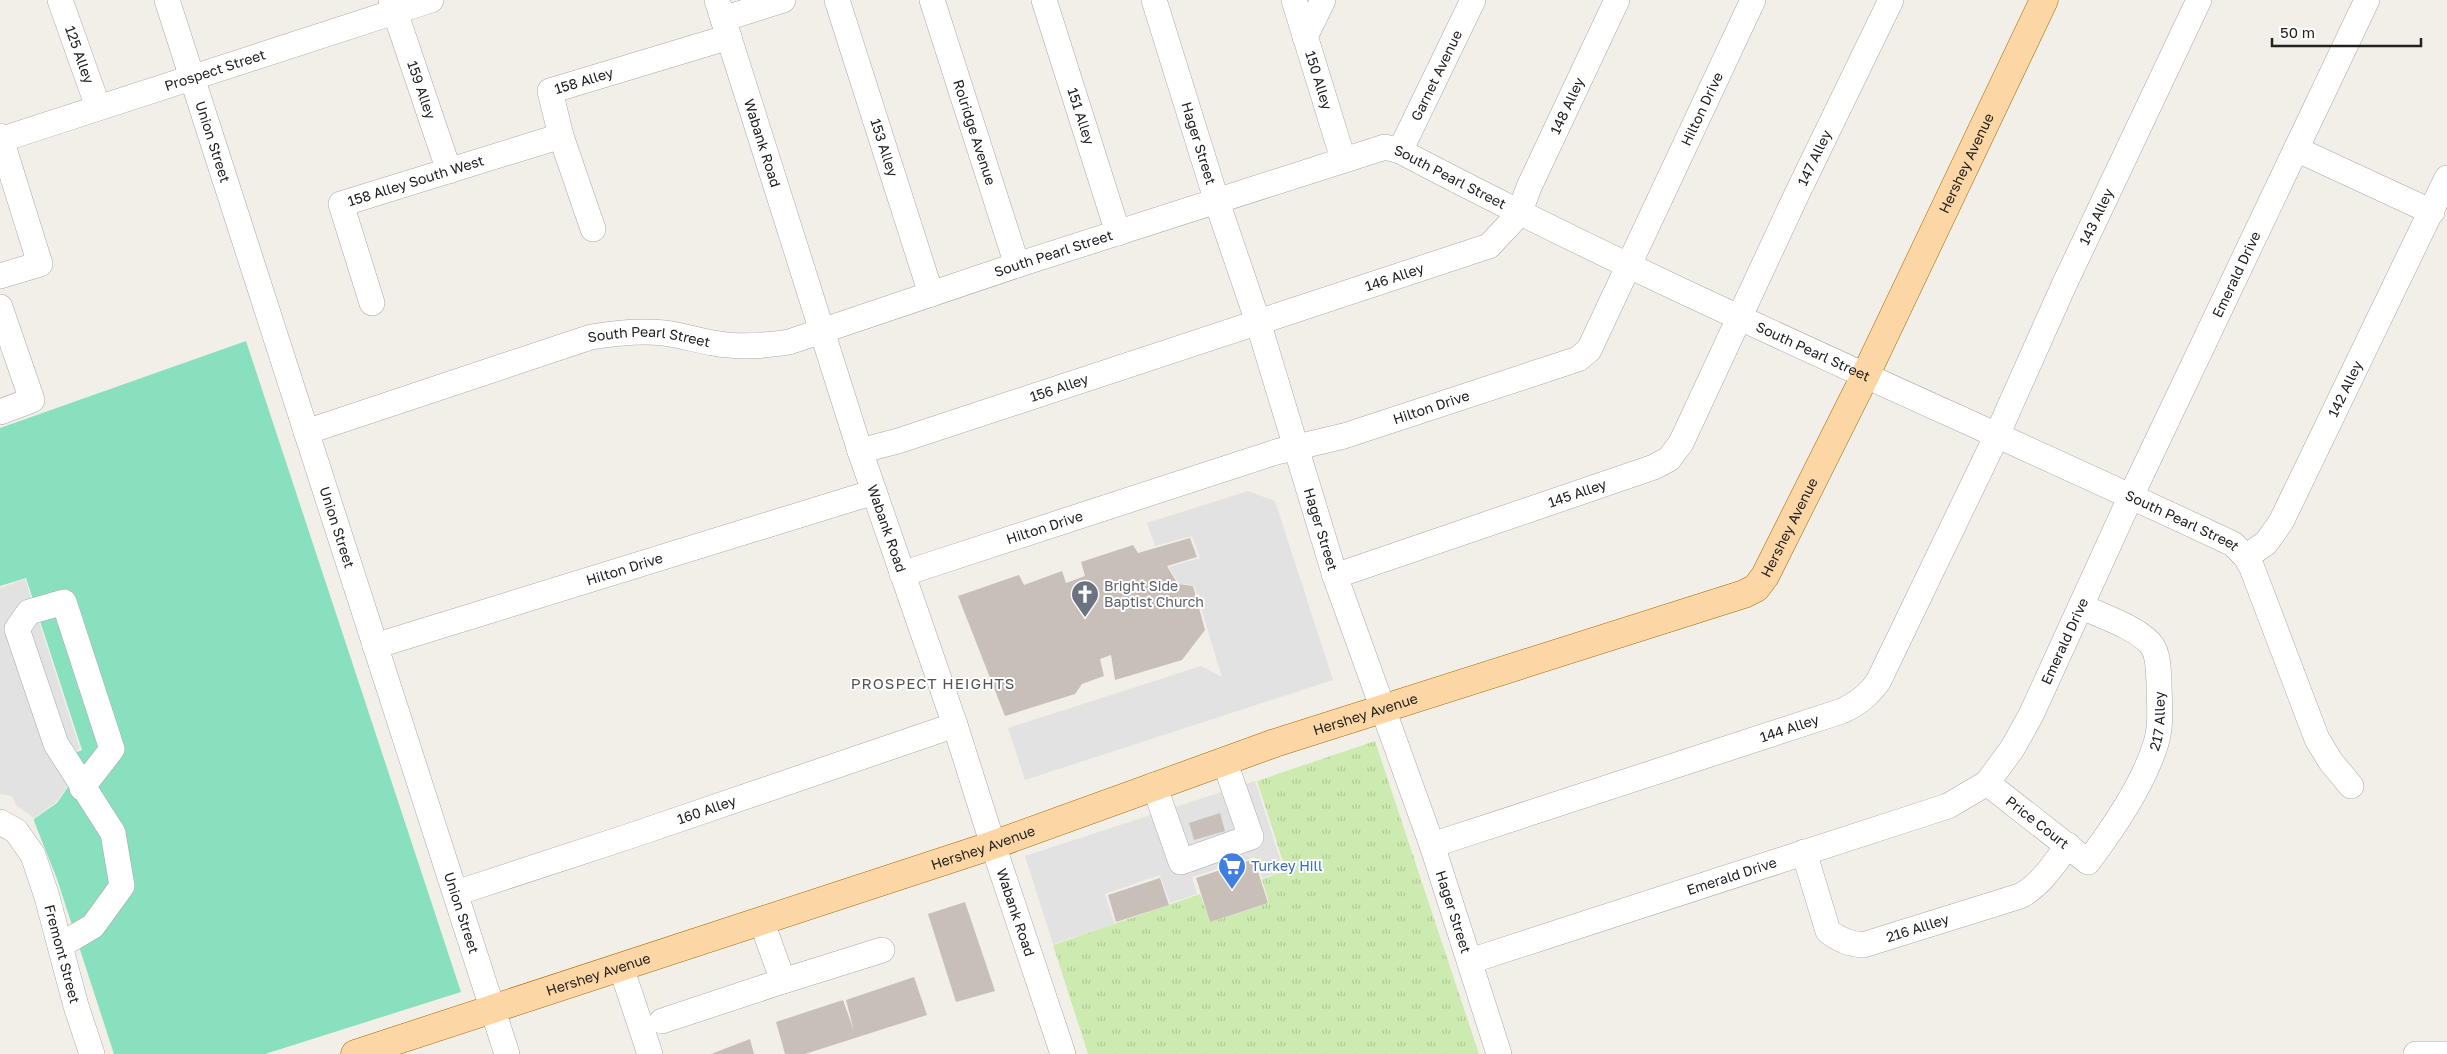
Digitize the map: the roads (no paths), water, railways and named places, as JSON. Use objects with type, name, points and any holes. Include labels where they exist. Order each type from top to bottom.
[{"type":"main road","name":"Hershey Avenue","points":[[355,1054],[993,845],[1224,760],[1744,594],[1756,588],[1765,576],[1866,374],[2044,0]]},
{"type":"street","name":"125 Alley","points":[[60,0],[98,107]]},
{"type":"street","name":"Union Street","points":[[167,0],[507,1054]]},
{"type":"street","name":"Prospect Street","points":[[0,139],[192,77],[393,5],[431,0]]},
{"type":"street","points":[[723,19],[783,0]]},
{"type":"street","name":"153 Alley","points":[[837,0],[931,294]]},
{"type":"street","name":"Rolridge Avenue","points":[[932,0],[1017,265]]},
{"type":"street","name":"151 Alley","points":[[1044,0],[1118,233]]},
{"type":"street","name":"Hager Street","points":[[1154,0],[1217,202],[1258,322],[1335,576],[1432,845],[1499,1054]]},
{"type":"street","name":"150 Alley","points":[[1294,0],[1344,159]]},
{"type":"street","points":[[1305,37],[1323,0]]},
{"type":"street","name":"Garnet Avenue","points":[[1400,151],[1473,0]]},
{"type":"street","name":"148 Alley","points":[[1519,214],[1529,187],[1617,0]]},
{"type":"street","name":"Hilton Drive","points":[[902,574],[1276,452],[1344,436],[1578,359],[1589,350],[1753,0]]},
{"type":"street","name":"147 Alley","points":[[1741,318],[1800,189],[1891,0]]},
{"type":"street","name":"143 Alley","points":[[1997,435],[2064,285],[2199,0]]},
{"type":"street","name":"Emerald Drive","points":[[1470,961],[1948,806],[1987,783],[2012,749],[2026,724],[2131,496],[2367,0]]},
{"type":"street","name":"159 Alley","points":[[393,5],[449,171]]},
{"type":"street","name":"158 Alley","points":[[594,229],[561,136],[550,91],[723,19]]},
{"type":"street","name":"Wabank Road","points":[[723,19],[860,451],[955,725],[1063,1054]]},
{"type":"street","name":"158 Alley South West","points":[[372,302],[341,204],[561,136]]},
{"type":"street","points":[[0,139],[40,264],[0,276]]},
{"type":"street","name":"South Pearl Street","points":[[306,432],[591,337],[631,332],[664,332],[715,343],[764,346],[789,342],[1017,265],[1385,147],[1400,151],[1519,214],[1741,318],[2233,544],[2246,557],[2252,568],[2317,739],[2331,762],[2351,786]]},
{"type":"street","points":[[2296,149],[2432,212]]},
{"type":"street","name":"142 Alley","points":[[2246,557],[2266,543],[2281,522],[2447,178]]},
{"type":"street","name":"146 Alley","points":[[1258,322],[1489,246],[1519,214]]},
{"type":"street","points":[[0,307],[32,400],[0,412]]},
{"type":"street","name":"145 Alley","points":[[1335,576],[1654,468],[1669,459],[1682,443],[1741,318]]},
{"type":"street","name":"156 Alley","points":[[860,451],[898,441],[1258,322]]},
{"type":"street","name":"144 Alley","points":[[1432,845],[1842,711],[1860,703],[1878,682],[1997,435]]},
{"type":"street","name":"Hilton Drive","points":[[374,646],[874,492]]},
{"type":"street","points":[[61,945],[93,926],[122,886],[113,833],[82,788],[56,744],[17,629],[29,612],[64,602],[112,749],[82,788]]},
{"type":"street","name":"217 Alley","points":[[2081,606],[2133,631],[2150,642],[2158,664],[2159,725],[2157,742],[2114,828],[2088,862]]},
{"type":"street","name":"160 Alley","points":[[456,893],[955,725]]},
{"type":"street","points":[[1154,786],[1181,862],[1251,837],[1224,760]]},
{"type":"street","name":"Price Court","points":[[1987,783],[2088,862]]},
{"type":"street","name":"Fremont Street","points":[[0,822],[16,830],[33,855],[61,945],[76,1006],[92,1054]]},
{"type":"street","name":"216 Allley","points":[[1804,852],[1828,931],[1838,939],[1852,944],[1863,945],[2020,896],[2029,891],[2046,875],[2068,846]]},
{"type":"street","points":[[761,920],[783,981]]},
{"type":"street","points":[[662,1021],[882,950]]},
{"type":"street","points":[[621,967],[650,1054]]},
{"type":"street","points":[[2416,1054],[2446,1054]]},
{"type":"place","name":"Bright Side Baptist Church","points":[[1085,618]]},
{"type":"place","name":"Turkey Hill","points":[[1232,890]]},
{"type":"district","name":"PROSPECT HEIGHTS","points":[[933,684]]}]
